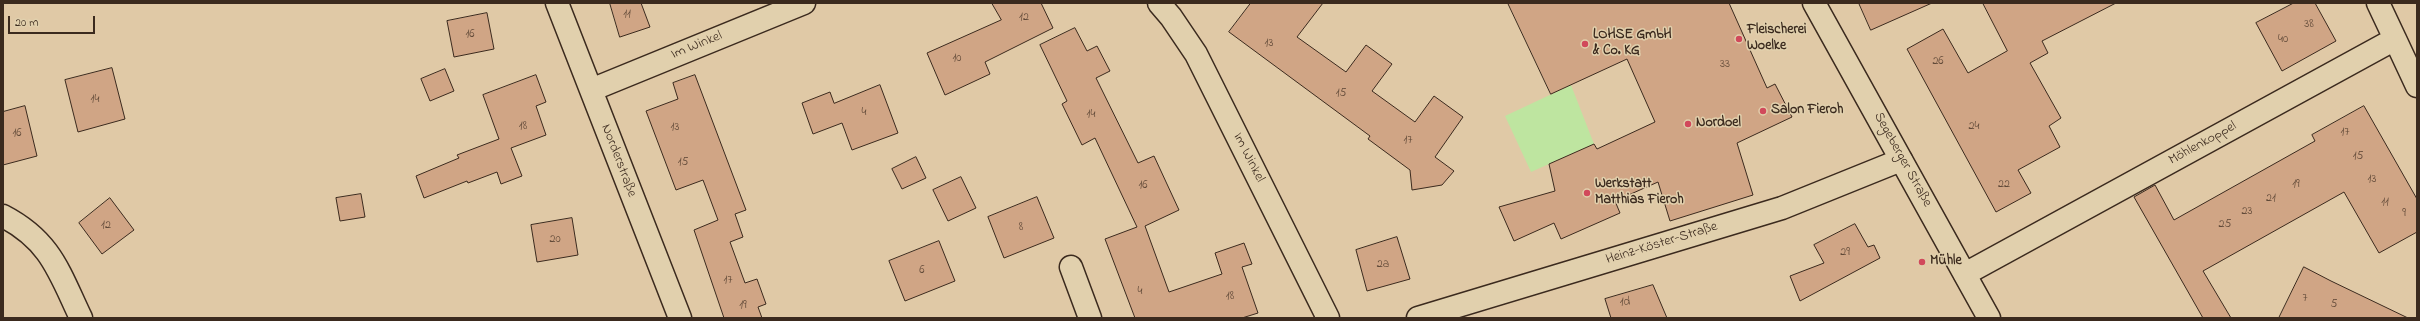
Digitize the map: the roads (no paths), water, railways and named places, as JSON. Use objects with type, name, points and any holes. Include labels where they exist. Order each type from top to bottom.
[{"type":"street","name":"Norderstraße","points":[[557,3],[680,318]]},
{"type":"street","name":"Im Winkel","points":[[591,90],[804,3]]},
{"type":"street","name":"Im Winkel","points":[[1159,3],[1171,17],[1196,54],[1328,318]]},
{"type":"street","name":"Segeberger Straße","points":[[1814,3],[1989,318]]},
{"type":"street","points":[[2378,3],[2417,86]]},
{"type":"street","name":"Möhlenkoppel","points":[[1965,274],[2395,38]]},
{"type":"street","name":"Heinz-Köster-Straße","points":[[1418,318],[1782,208],[1901,160]]},
{"type":"street","points":[[3,216],[21,225],[38,239],[52,258],[81,318]]},
{"type":"street","points":[[1071,267],[1090,318]]},
{"type":"place","name":"Fleischerei Woelke","points":[[1739,39]]},
{"type":"place","name":"LOHSE GmbH & Co. KG","points":[[1585,44]]},
{"type":"place","name":"Salon Fieroh","points":[[1763,111]]},
{"type":"place","name":"Nordoel","points":[[1688,124]]},
{"type":"place","name":"Werkstatt Matthias Fieroh","points":[[1587,193]]},
{"type":"place","name":"Mühle","points":[[1922,262]]}]
